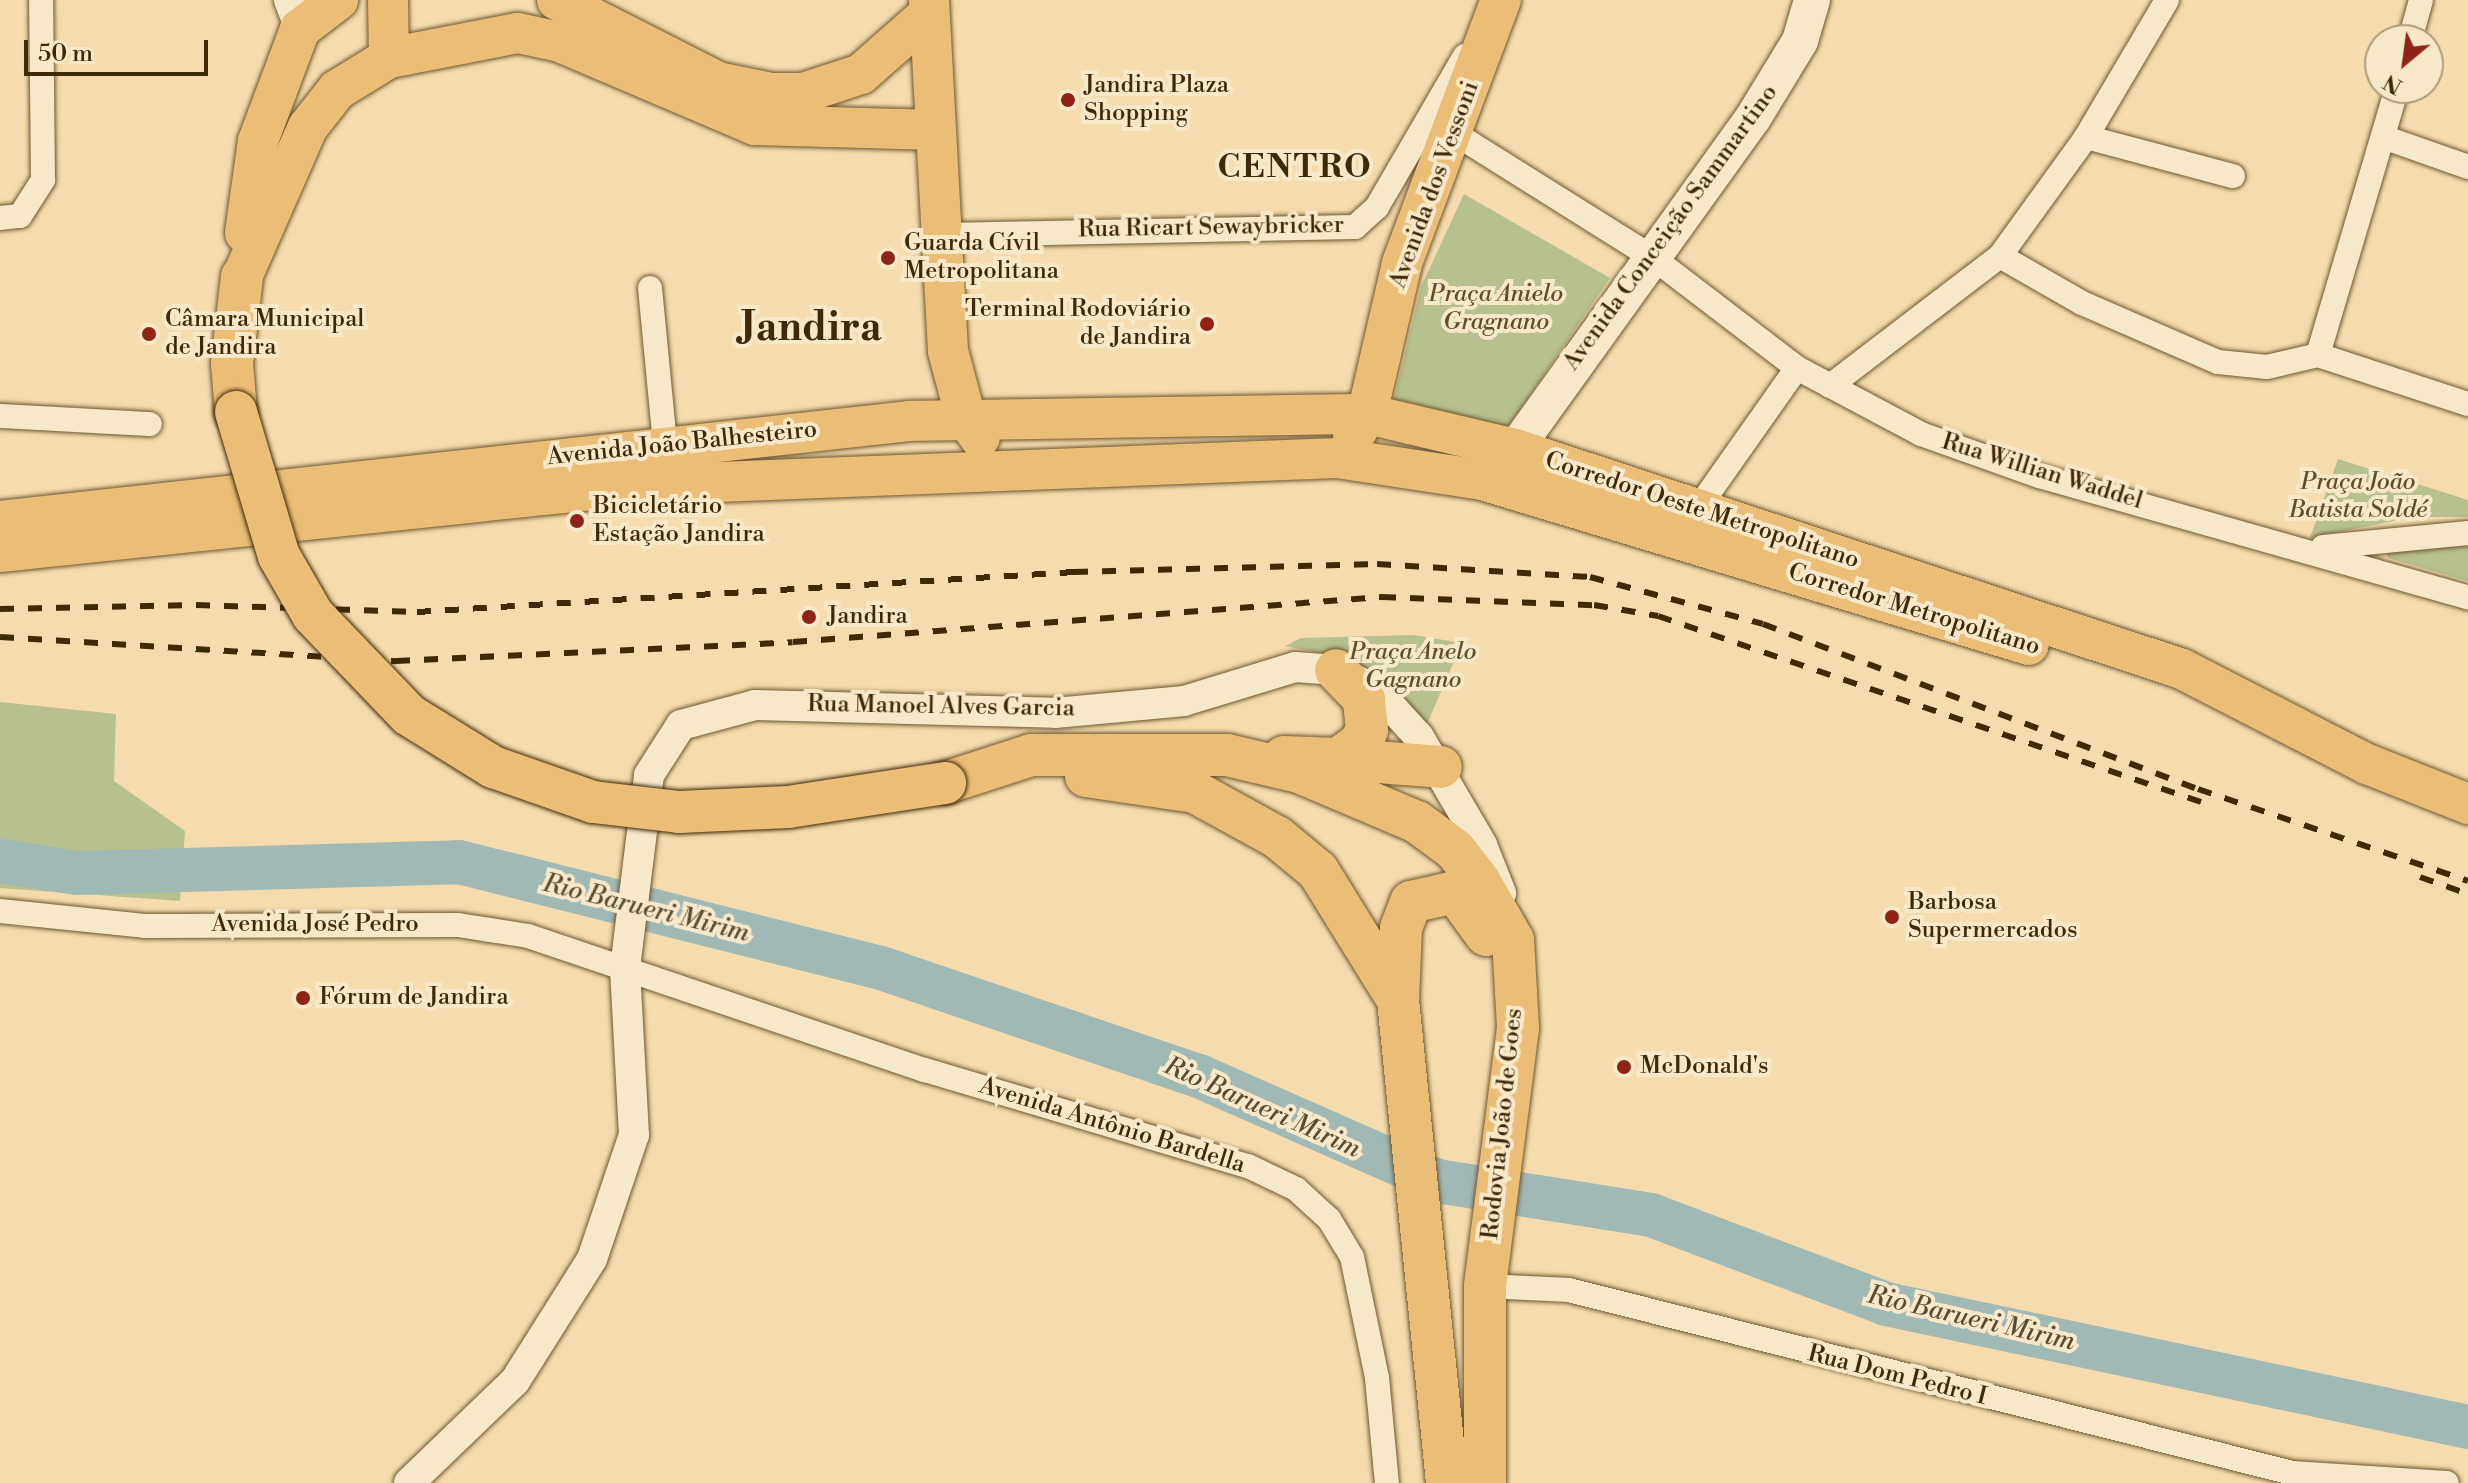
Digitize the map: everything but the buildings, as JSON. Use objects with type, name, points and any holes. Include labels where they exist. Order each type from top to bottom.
[{"type":"highway","points":[[242,277],[232,363],[236,412],[279,556],[313,615],[409,715],[493,767],[593,802],[679,812],[788,807],[945,783],[985,772],[1132,778],[1234,809],[1318,871],[1398,1000]]},
{"type":"highway","points":[[1336,670],[1364,699],[1367,730],[1338,759]]},
{"type":"highway","name":"Rodovia João de Goes","points":[[985,772],[1031,755],[1227,755],[1299,772],[1417,822],[1455,850],[1513,940],[1518,1028],[1503,1122],[1485,1286],[1485,1483]]},
{"type":"highway","points":[[1227,755],[1441,767]]},
{"type":"highway","points":[[1447,1483],[1398,1000],[1401,928],[1411,902],[1430,893],[1455,892],[1472,907],[1516,988]]},
{"type":"highway","points":[[1422,1242],[1460,1287],[1485,1286]]},
{"type":"main road","points":[[295,14],[338,0]]},
{"type":"main road","points":[[388,0],[389,58]]},
{"type":"main road","points":[[557,0],[718,82],[771,93],[803,93],[861,74],[929,7]]},
{"type":"main road","name":"Avenida dos Vessoni","points":[[1337,458],[1367,414],[1402,263],[1454,133],[1499,0]]},
{"type":"main road","name":"Avenida Conceição Sammartino","points":[[1515,449],[1777,80],[1812,0]]},
{"type":"main road","points":[[929,7],[948,351],[966,418],[999,454],[1024,465]]},
{"type":"main road","points":[[295,14],[337,90]]},
{"type":"main road","points":[[242,277],[258,141],[295,14]]},
{"type":"main road","points":[[242,277],[293,156],[337,90],[389,58],[518,33],[560,42],[755,125],[936,130]]},
{"type":"main road","points":[[909,421],[948,351]]},
{"type":"main road","name":"Avenida João Balhesteiro","points":[[0,521],[665,445],[909,421],[1367,414]]},
{"type":"main road","name":"Corredor Oeste Metropolitano","points":[[1367,414],[1515,449],[2182,669],[2367,764],[2468,804]]},
{"type":"main road","name":"Avenida João Balhesteiro","points":[[0,552],[640,485],[1024,465],[1337,458]]},
{"type":"main road","name":"Corredor Metropolitano","points":[[1337,458],[1482,480],[2070,657],[2191,702],[2468,832]]},
{"type":"street","points":[[0,218],[20,216],[43,180],[41,0]]},
{"type":"street","name":"Rua Ricart Sewaybricker","points":[[942,235],[1355,227],[1377,207],[1499,0]]},
{"type":"street","points":[[1830,386],[2000,256],[2086,137],[2167,0]]},
{"type":"street","points":[[2414,24],[2421,0]]},
{"type":"street","points":[[2318,355],[2392,104]]},
{"type":"street","name":"Rua Willian Waddel","points":[[1454,133],[1652,257],[1797,368],[1969,453],[2317,548],[2468,597]]},
{"type":"street","points":[[2086,137],[2233,176]]},
{"type":"street","points":[[2383,137],[2468,167]]},
{"type":"street","points":[[2000,256],[2082,303],[2218,362],[2267,367],[2318,355],[2468,404]]},
{"type":"street","points":[[650,288],[665,445]]},
{"type":"street","points":[[1708,494],[1797,368]]},
{"type":"street","points":[[0,416],[150,424]]},
{"type":"street","points":[[2317,548],[2468,533]]},
{"type":"street","name":"Rua Manoel Alves Garcia","points":[[409,1483],[515,1381],[592,1259],[634,1135],[626,956],[649,775],[681,725],[700,716],[755,705],[870,702],[1055,713],[1184,701],[1295,667],[1336,670],[1400,712],[1441,767],[1482,845],[1513,940]]},
{"type":"street","name":"Avenida José Pedro","points":[[0,911],[144,926],[458,925],[626,956]]},
{"type":"street","name":"Avenida Antônio Bardella","points":[[626,956],[925,1070],[1190,1146],[1296,1189],[1329,1219],[1352,1257],[1377,1378],[1387,1483]]},
{"type":"street","name":"Rua Dom Pedro I","points":[[1485,1286],[1569,1290],[2298,1478],[2447,1483]]},
{"type":"green space","name":"Praça Anielo Gragnano","points":[[1464,194],[1610,278],[1503,434],[1393,403],[1421,287]]},
{"type":"green space","name":"Praça João Batista Soldé","points":[[2338,459],[2468,500],[2468,517],[2413,517],[2310,538]]},
{"type":"green space","name":"Praça João Batista Soldé","points":[[2394,541],[2468,546],[2468,581],[2388,558],[2386,548]]},
{"type":"green space","name":"Praça Anelo Gagnano","points":[[1413,635],[1462,643],[1427,724],[1348,658],[1285,646],[1301,638]]},
{"type":"green space","points":[[0,702],[116,714],[114,781],[185,831],[180,901],[0,888]]},
{"type":"waterway","name":"Rio Barueri Mirim","points":[[0,861],[77,873],[459,862],[881,968],[1199,1076],[1437,1181],[1651,1215],[1886,1304],[2468,1427]]},
{"type":"railway","points":[[0,609],[196,605],[417,612],[1074,572],[1377,564],[1590,577],[1763,624],[2198,789],[2468,881]]},
{"type":"railway","points":[[0,637],[396,661],[793,642],[1382,597],[1594,605],[1658,616],[2201,802]]},
{"type":"railway","points":[[2420,877],[2468,894]]},
{"type":"place","name":"Jandira Plaza Shopping","points":[[1068,100]]},
{"type":"place","name":"Guarda Cívil Metropolitana","points":[[888,258]]},
{"type":"place","name":"Terminal Rodoviário de Jandira","points":[[1207,324]]},
{"type":"place","name":"Câmara Municipal de Jandira","points":[[149,334]]},
{"type":"place","name":"Bicicletário Estação Jandira","points":[[577,521]]},
{"type":"place","name":"Jandira","points":[[809,617]]},
{"type":"place","name":"Barbosa Supermercados","points":[[1892,917]]},
{"type":"place","name":"Fórum de Jandira","points":[[303,998]]},
{"type":"place","name":"McDonald's","points":[[1624,1067]]},
{"type":"district","name":"CENTRO","points":[[1295,167]]},
{"type":"district","name":"Jandira","points":[[811,328]]}]
